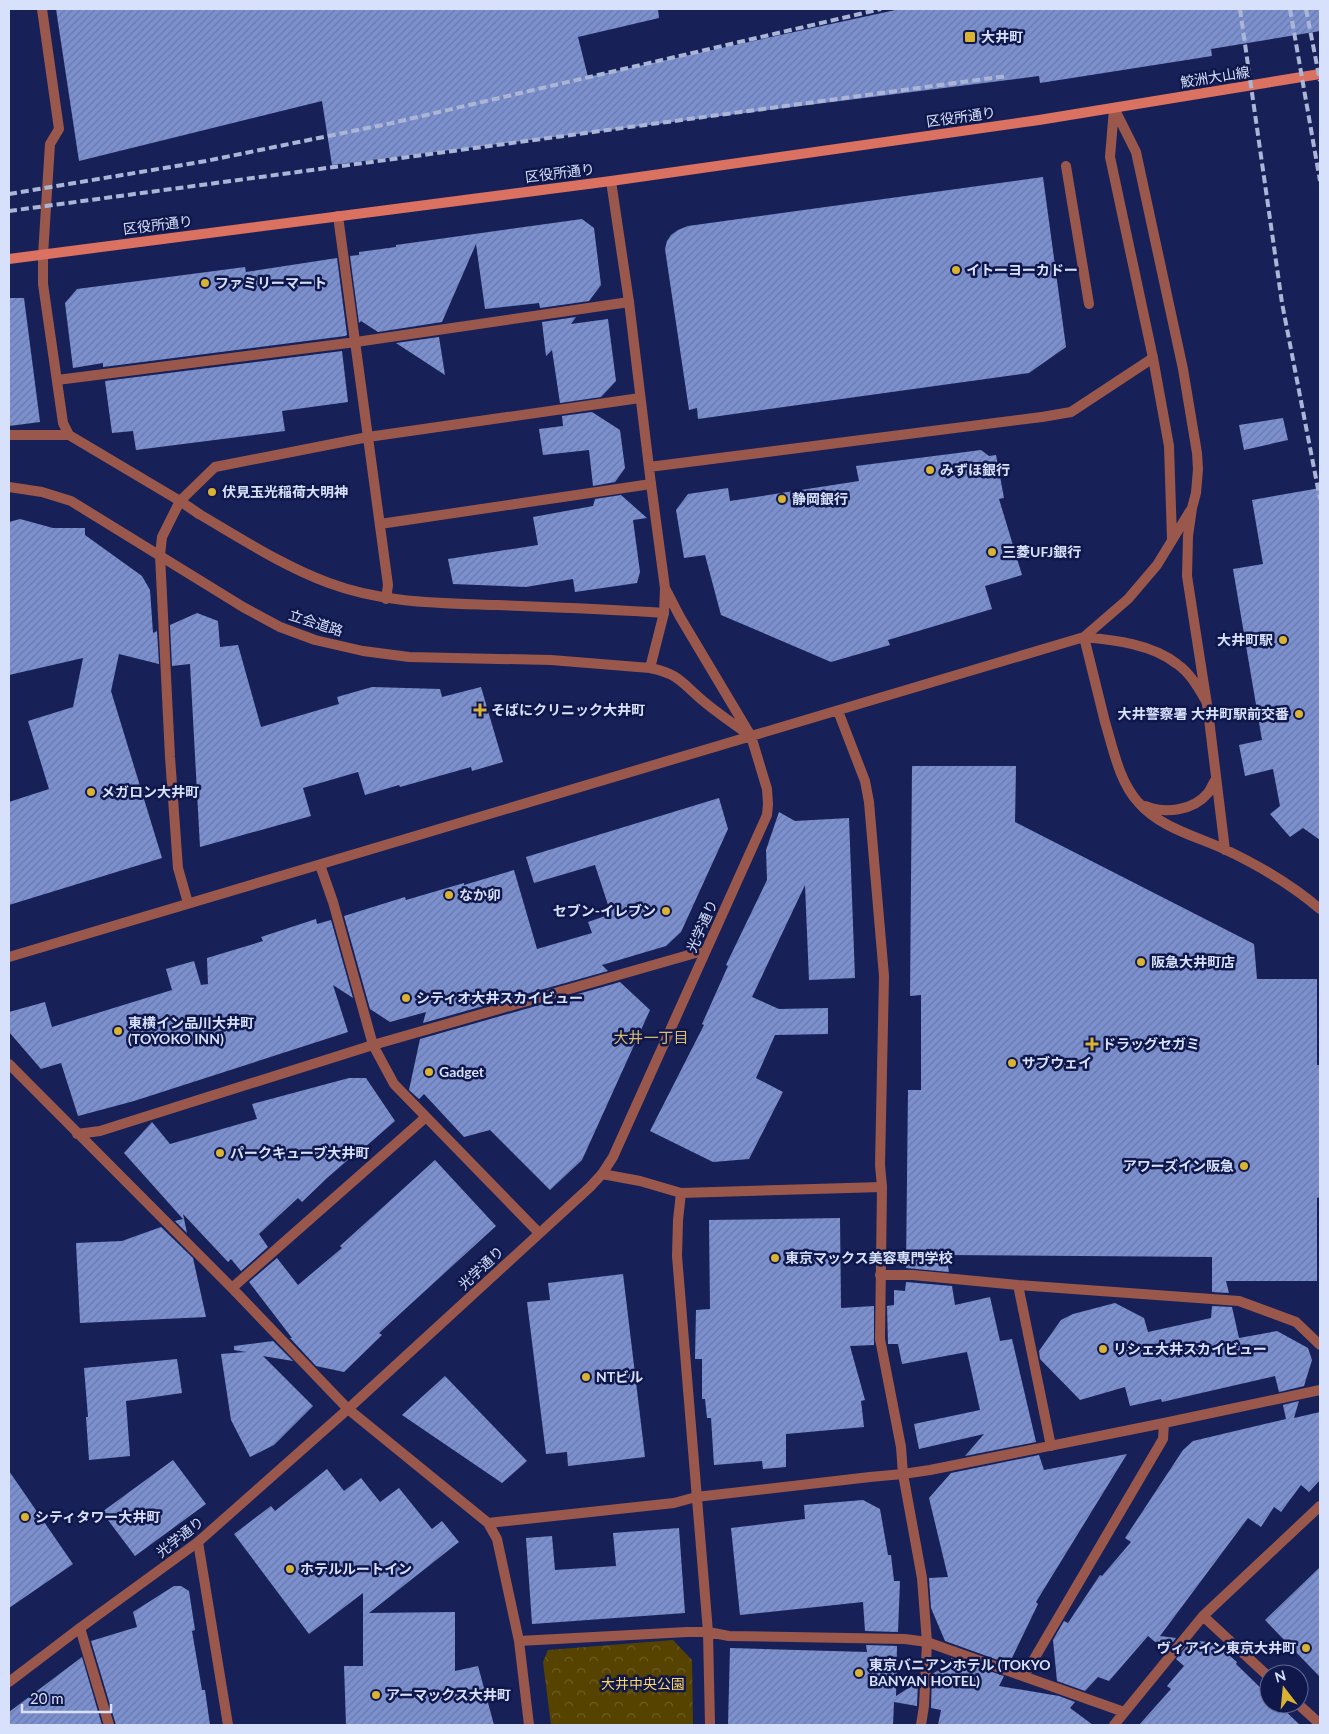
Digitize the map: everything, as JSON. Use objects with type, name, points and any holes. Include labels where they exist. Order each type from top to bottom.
[{"type":"main road","name":"鮫洲大山線","points":[[1114,108],[1320,74]]},
{"type":"main road","name":"区役所通り","points":[[9,259],[611,181],[1114,108]]},
{"type":"street","points":[[42,9],[59,129],[50,144],[43,284],[64,423],[69,435]]},
{"type":"street","points":[[1114,108],[1110,157],[1153,358],[1169,446],[1172,539]]},
{"type":"street","points":[[1114,108],[1136,152],[1183,369],[1198,453],[1196,492],[1188,536],[1187,576],[1206,701],[1225,850]]},
{"type":"street","points":[[1066,166],[1088,304]]},
{"type":"street","points":[[611,181],[629,302],[650,484],[666,588],[664,613],[650,668]]},
{"type":"street","points":[[338,216],[388,585],[386,599]]},
{"type":"street","points":[[57,380],[356,342],[629,302]]},
{"type":"street","points":[[649,468],[1071,412],[1153,358]]},
{"type":"street","points":[[188,903],[178,868],[170,757],[160,556],[162,537],[180,501],[216,467],[368,437],[640,398]]},
{"type":"street","points":[[9,435],[69,435],[284,564],[331,584],[386,599],[422,603],[664,613]]},
{"type":"street","points":[[380,524],[650,484]]},
{"type":"street","name":"立会道路","points":[[9,487],[42,492],[71,501],[243,607],[280,627],[315,640],[363,652],[409,657],[551,660],[664,670],[678,678],[701,699],[751,736]]},
{"type":"street","points":[[1084,637],[1128,599],[1157,565],[1192,508]]},
{"type":"street","name":"光学通り","points":[[9,1682],[198,1542],[348,1409],[602,1174],[621,1140],[767,815],[767,790],[751,736],[684,623],[666,588]]},
{"type":"street","points":[[9,957],[1084,637],[1115,640],[1166,656],[1178,664],[1193,679],[1206,701]]},
{"type":"street","points":[[1084,637],[1115,755],[1127,787],[1138,803],[1153,816],[1225,850],[1275,877],[1320,909]]},
{"type":"street","points":[[838,711],[865,781],[884,976],[880,1165],[882,1187],[880,1339],[901,1447],[903,1474],[922,1578],[927,1642],[922,1725]]},
{"type":"street","points":[[1138,803],[1171,811],[1186,807],[1209,793],[1216,778]]},
{"type":"street","points":[[320,865],[333,902],[373,1045],[394,1084],[539,1233]]},
{"type":"street","points":[[78,1134],[100,1131],[373,1045],[706,950]]},
{"type":"street","points":[[9,1064],[232,1288],[348,1409],[488,1523],[497,1539],[519,1641],[529,1725]]},
{"type":"street","points":[[232,1288],[426,1117]]},
{"type":"street","points":[[602,1174],[640,1181],[682,1193],[882,1187]]},
{"type":"street","points":[[682,1193],[678,1220],[677,1256],[708,1632],[710,1725]]},
{"type":"street","points":[[880,1275],[913,1275],[1018,1285],[1239,1301],[1296,1322],[1320,1345]]},
{"type":"street","points":[[1018,1285],[1051,1446]]},
{"type":"street","points":[[488,1523],[674,1503],[696,1497],[903,1474],[1164,1424],[1320,1390]]},
{"type":"street","points":[[1024,1676],[1163,1439],[1164,1424]]},
{"type":"street","points":[[1114,1725],[1203,1616],[1320,1506]]},
{"type":"street","points":[[198,1542],[228,1725]]},
{"type":"street","points":[[1203,1616],[1259,1668]]},
{"type":"street","points":[[80,1628],[109,1725]]},
{"type":"street","points":[[519,1641],[687,1632],[708,1632],[729,1636],[904,1639],[927,1642],[1124,1712]]},
{"type":"street","points":[[1309,1714],[1320,1724]]},
{"type":"green space","name":"大井中央公園","points":[[673,1640],[692,1660],[693,1725],[551,1725],[543,1662],[548,1650]]},
{"type":"building","points":[[56,9],[658,9],[659,18],[578,37],[588,77],[900,9],[1320,9],[1320,31],[1211,49],[1212,56],[1040,83],[1039,76],[332,165],[322,101],[79,161]]},
{"type":"building","points":[[1043,177],[1066,347],[1029,373],[698,419],[697,408],[689,410],[665,249],[671,235],[678,230],[688,226]]},
{"type":"building","points":[[582,219],[594,228],[601,285],[589,301],[540,308],[539,303],[485,309],[476,244],[442,322],[378,332],[361,321],[359,323],[350,256],[359,255],[359,252],[396,247],[396,245]]},
{"type":"building","points":[[337,258],[347,335],[345,336],[103,367],[103,363],[73,368],[65,303],[77,289],[245,267],[246,272]]},
{"type":"building","points":[[9,298],[24,298],[40,422],[9,426]]},
{"type":"building","points":[[576,317],[571,324],[608,319],[616,381],[601,397],[560,403],[552,350],[546,356],[542,322]]},
{"type":"building","points":[[439,337],[445,375],[396,343]]},
{"type":"building","points":[[342,351],[348,402],[282,411],[285,431],[136,450],[133,431],[112,433],[105,381]]},
{"type":"building","points":[[592,412],[620,430],[625,468],[615,482],[593,486],[589,450],[543,455],[539,429],[563,426],[562,416]]},
{"type":"building","points":[[1283,418],[1288,440],[1244,450],[1239,425]]},
{"type":"building","points":[[981,450],[989,456],[996,455],[1004,498],[999,499],[1022,575],[985,586],[992,609],[888,640],[890,645],[831,662],[721,615],[705,555],[684,558],[676,510],[688,494],[728,488],[730,501],[859,481],[856,466]]},
{"type":"building","name":"大井町駅","points":[[1320,488],[1320,840],[1303,828],[1290,837],[1270,814],[1280,806],[1273,769],[1245,776],[1239,745],[1262,740],[1233,569],[1263,564],[1252,500]]},
{"type":"building","points":[[621,495],[647,518],[633,520],[640,572],[637,583],[575,592],[573,579],[526,587],[453,584],[448,559],[538,545],[533,517],[593,506],[595,499]]},
{"type":"building","points":[[20,519],[53,528],[85,528],[85,535],[142,576],[150,590],[153,633],[157,631],[159,664],[119,654],[111,691],[162,858],[9,905],[9,802],[49,789],[28,721],[73,707],[83,658],[9,675],[9,522]]},
{"type":"building","points":[[197,613],[218,621],[220,647],[238,645],[261,727],[339,704],[337,697],[372,687],[440,689],[442,697],[481,687],[503,762],[472,771],[471,767],[365,795],[358,772],[303,788],[311,816],[200,847],[190,664],[172,666],[170,625]]},
{"type":"building","points":[[912,766],[1016,766],[1015,822],[1254,944],[1257,979],[1317,979],[1317,1065],[1320,1065],[1320,1197],[1317,1198],[1317,1281],[1226,1281],[1229,1293],[1212,1292],[1212,1257],[946,1255],[949,1272],[906,1268],[908,1090],[921,1090],[921,995],[910,996]]},
{"type":"building","points":[[719,798],[728,829],[681,932],[666,946],[602,965],[608,971],[423,1023],[426,1012],[390,1022],[370,1009],[344,916],[405,897],[406,900],[514,870],[537,949],[592,933],[588,922],[611,914],[595,865],[534,883],[526,857]]},
{"type":"building","points":[[779,812],[795,821],[849,818],[855,978],[809,980],[805,885],[752,997],[779,1009],[828,1008],[828,1034],[775,1035],[756,1078],[783,1092],[749,1159],[713,1162],[650,1131],[704,1025],[702,1024],[728,966],[726,965],[767,880],[766,850]]},
{"type":"building","points":[[316,919],[317,924],[331,920],[353,998],[333,985],[348,1032],[134,1101],[78,1116],[61,1063],[41,1069],[9,1032],[9,1012],[45,1002],[52,1027],[172,990],[166,969],[194,961],[201,985],[208,984],[207,958],[263,941],[261,937]]},
{"type":"building","points":[[620,982],[650,1010],[582,1160],[550,1190],[490,1130],[464,1137],[424,1094],[419,1099],[409,1090],[420,1039]]},
{"type":"building","points":[[349,1078],[366,1078],[395,1121],[327,1178],[302,1202],[298,1198],[259,1234],[268,1247],[241,1271],[231,1259],[228,1262],[183,1214],[187,1233],[175,1221],[183,1219],[124,1153],[152,1122],[170,1144],[257,1119],[252,1104]]},
{"type":"building","points":[[435,1160],[496,1226],[379,1333],[382,1335],[344,1372],[316,1366],[290,1338],[292,1338],[249,1282],[277,1258],[298,1285],[342,1248],[340,1246]]},
{"type":"building","points":[[840,1218],[841,1308],[874,1306],[874,1345],[850,1346],[865,1400],[861,1401],[864,1427],[786,1434],[786,1467],[763,1469],[762,1461],[714,1465],[711,1418],[707,1418],[705,1399],[702,1399],[702,1359],[695,1359],[696,1310],[710,1309],[709,1220]]},
{"type":"building","points":[[161,1227],[193,1258],[206,1317],[80,1323],[76,1243],[122,1241]]},
{"type":"building","name":"NTビル","points":[[623,1274],[645,1457],[568,1466],[567,1452],[546,1454],[527,1302],[550,1300],[548,1283]]},
{"type":"building","points":[[906,1282],[952,1286],[955,1305],[990,1297],[1000,1341],[1012,1339],[1036,1442],[965,1456],[984,1434],[919,1449],[914,1424],[980,1410],[967,1352],[902,1364],[898,1344],[888,1344],[887,1306],[894,1305],[894,1290],[905,1291]]},
{"type":"building","points":[[1115,1303],[1144,1318],[1148,1332],[1211,1318],[1212,1306],[1232,1307],[1239,1338],[1277,1331],[1308,1348],[1312,1360],[1304,1386],[1279,1392],[1275,1376],[1162,1402],[1161,1399],[1130,1406],[1125,1387],[1080,1400],[1040,1359],[1039,1351],[1061,1320],[1073,1314]]},
{"type":"building","points":[[273,1341],[293,1361],[263,1356],[313,1406],[274,1445],[250,1457],[231,1420],[221,1354],[246,1352],[234,1350],[234,1346]]},
{"type":"building","points":[[177,1359],[182,1393],[126,1401],[130,1456],[89,1460],[84,1368]]},
{"type":"building","points":[[445,1376],[527,1461],[502,1483],[402,1415]]},
{"type":"building","points":[[1299,1401],[1294,1418],[1320,1412],[1320,1480],[1309,1492],[1301,1485],[1281,1512],[1274,1507],[1261,1527],[1248,1518],[1160,1636],[1176,1638],[1166,1651],[1148,1636],[1109,1681],[1098,1677],[1085,1691],[1057,1681],[1053,1640],[1064,1621],[1068,1623],[1100,1575],[1102,1576],[1131,1542],[1125,1538],[1183,1450],[1193,1441],[1286,1419],[1283,1405]]},
{"type":"building","points":[[1127,1454],[1036,1602],[1038,1604],[1009,1664],[945,1641],[931,1608],[929,1578],[948,1577],[929,1498],[951,1473],[1039,1455],[1044,1470]]},
{"type":"building","points":[[173,1460],[206,1504],[135,1556],[102,1512]]},
{"type":"building","points":[[327,1469],[344,1491],[361,1478],[380,1502],[399,1488],[432,1529],[442,1521],[459,1542],[369,1613],[455,1612],[455,1671],[478,1666],[494,1725],[346,1725],[344,1666],[363,1666],[363,1593],[309,1634],[234,1534],[271,1506],[275,1511]]},
{"type":"building","name":"シティタワー大井町","points":[[9,1471],[73,1564],[9,1608]]},
{"type":"building","points":[[863,1500],[880,1509],[888,1555],[891,1555],[894,1581],[900,1581],[898,1632],[865,1631],[863,1602],[740,1615],[731,1528],[805,1519],[804,1505]]},
{"type":"building","points":[[679,1528],[685,1613],[532,1624],[526,1538],[552,1536],[555,1570],[616,1566],[613,1533]]},
{"type":"building","name":"ヴィアイン東京大井町","points":[[1320,1567],[1320,1677],[1309,1664],[1265,1620]]},
{"type":"building","points":[[174,1586],[181,1586],[189,1591],[195,1630],[192,1631],[202,1690],[205,1690],[210,1725],[116,1725],[91,1641],[137,1627],[133,1612]]},
{"type":"building","points":[[1192,1640],[1215,1643],[1237,1662],[1236,1664],[1259,1686],[1259,1714],[1288,1714],[1300,1725],[1139,1725],[1171,1689],[1167,1686],[1184,1666],[1176,1659]]},
{"type":"building","points":[[866,1645],[897,1646],[896,1696],[918,1682],[917,1706],[894,1702],[893,1725],[728,1725],[730,1648],[867,1652]]},
{"type":"building","points":[[82,1657],[102,1725],[9,1725],[9,1712]]},
{"type":"building","points":[[951,1658],[1004,1676],[999,1686],[1059,1696],[1075,1702],[1070,1708],[1093,1725],[938,1725],[941,1710],[931,1708],[932,1674],[953,1662]]},
{"type":"railway","points":[[9,194],[206,161],[392,123],[881,9]]},
{"type":"railway","points":[[1240,9],[1282,303],[1320,499]]},
{"type":"railway","points":[[1290,9],[1320,181]]},
{"type":"railway","points":[[1306,9],[1320,81]]},
{"type":"railway","points":[[9,211],[1007,76]]},
{"type":"place","name":"大井町","points":[[970,37]]},
{"type":"place","name":"イトーヨーカドー","points":[[956,270]]},
{"type":"place","name":"ファミリーマート","points":[[205,283]]},
{"type":"place","name":"みずほ銀行","points":[[930,470]]},
{"type":"place","name":"伏見玉光稲荷大明神","points":[[212,492]]},
{"type":"place","name":"静岡銀行","points":[[782,499]]},
{"type":"place","name":"三菱UFJ銀行","points":[[992,552]]},
{"type":"place","name":"大井町駅","points":[[1283,640]]},
{"type":"place","name":"そばにクリニック大井町","points":[[480,710]]},
{"type":"place","name":"大井警察署 大井町駅前交番","points":[[1299,714]]},
{"type":"place","name":"メガロン大井町","points":[[91,792]]},
{"type":"place","name":"なか卯","points":[[449,895]]},
{"type":"place","name":"セブン-イレブン","points":[[666,911]]},
{"type":"place","name":"阪急大井町店","points":[[1141,962]]},
{"type":"place","name":"シティオ大井スカイビュー","points":[[406,998]]},
{"type":"place","name":"東横イン品川大井町 (TOYOKO INN)","points":[[118,1031]]},
{"type":"place","name":"ドラッグセガミ","points":[[1092,1044]]},
{"type":"place","name":"サブウェイ","points":[[1012,1063]]},
{"type":"place","name":"Gadget","points":[[429,1072]]},
{"type":"place","name":"パークキューブ大井町","points":[[220,1153]]},
{"type":"place","name":"アワーズイン阪急","points":[[1244,1166]]},
{"type":"place","name":"東京マックス美容専門学校","points":[[775,1258]]},
{"type":"place","name":"リシェ大井スカイビュー","points":[[1103,1349]]},
{"type":"place","name":"NTビル","points":[[586,1377]]},
{"type":"place","name":"シティタワー大井町","points":[[25,1517]]},
{"type":"place","name":"ホテルルートイン","points":[[290,1569]]},
{"type":"place","name":"ヴィアイン東京大井町","points":[[1306,1648]]},
{"type":"place","name":"東京バニアンホテル (TOKYO BANYAN HOTEL)","points":[[859,1673]]},
{"type":"place","name":"アーマックス大井町","points":[[376,1695]]},
{"type":"district","name":"大井一丁目","points":[[651,1038]]}]
